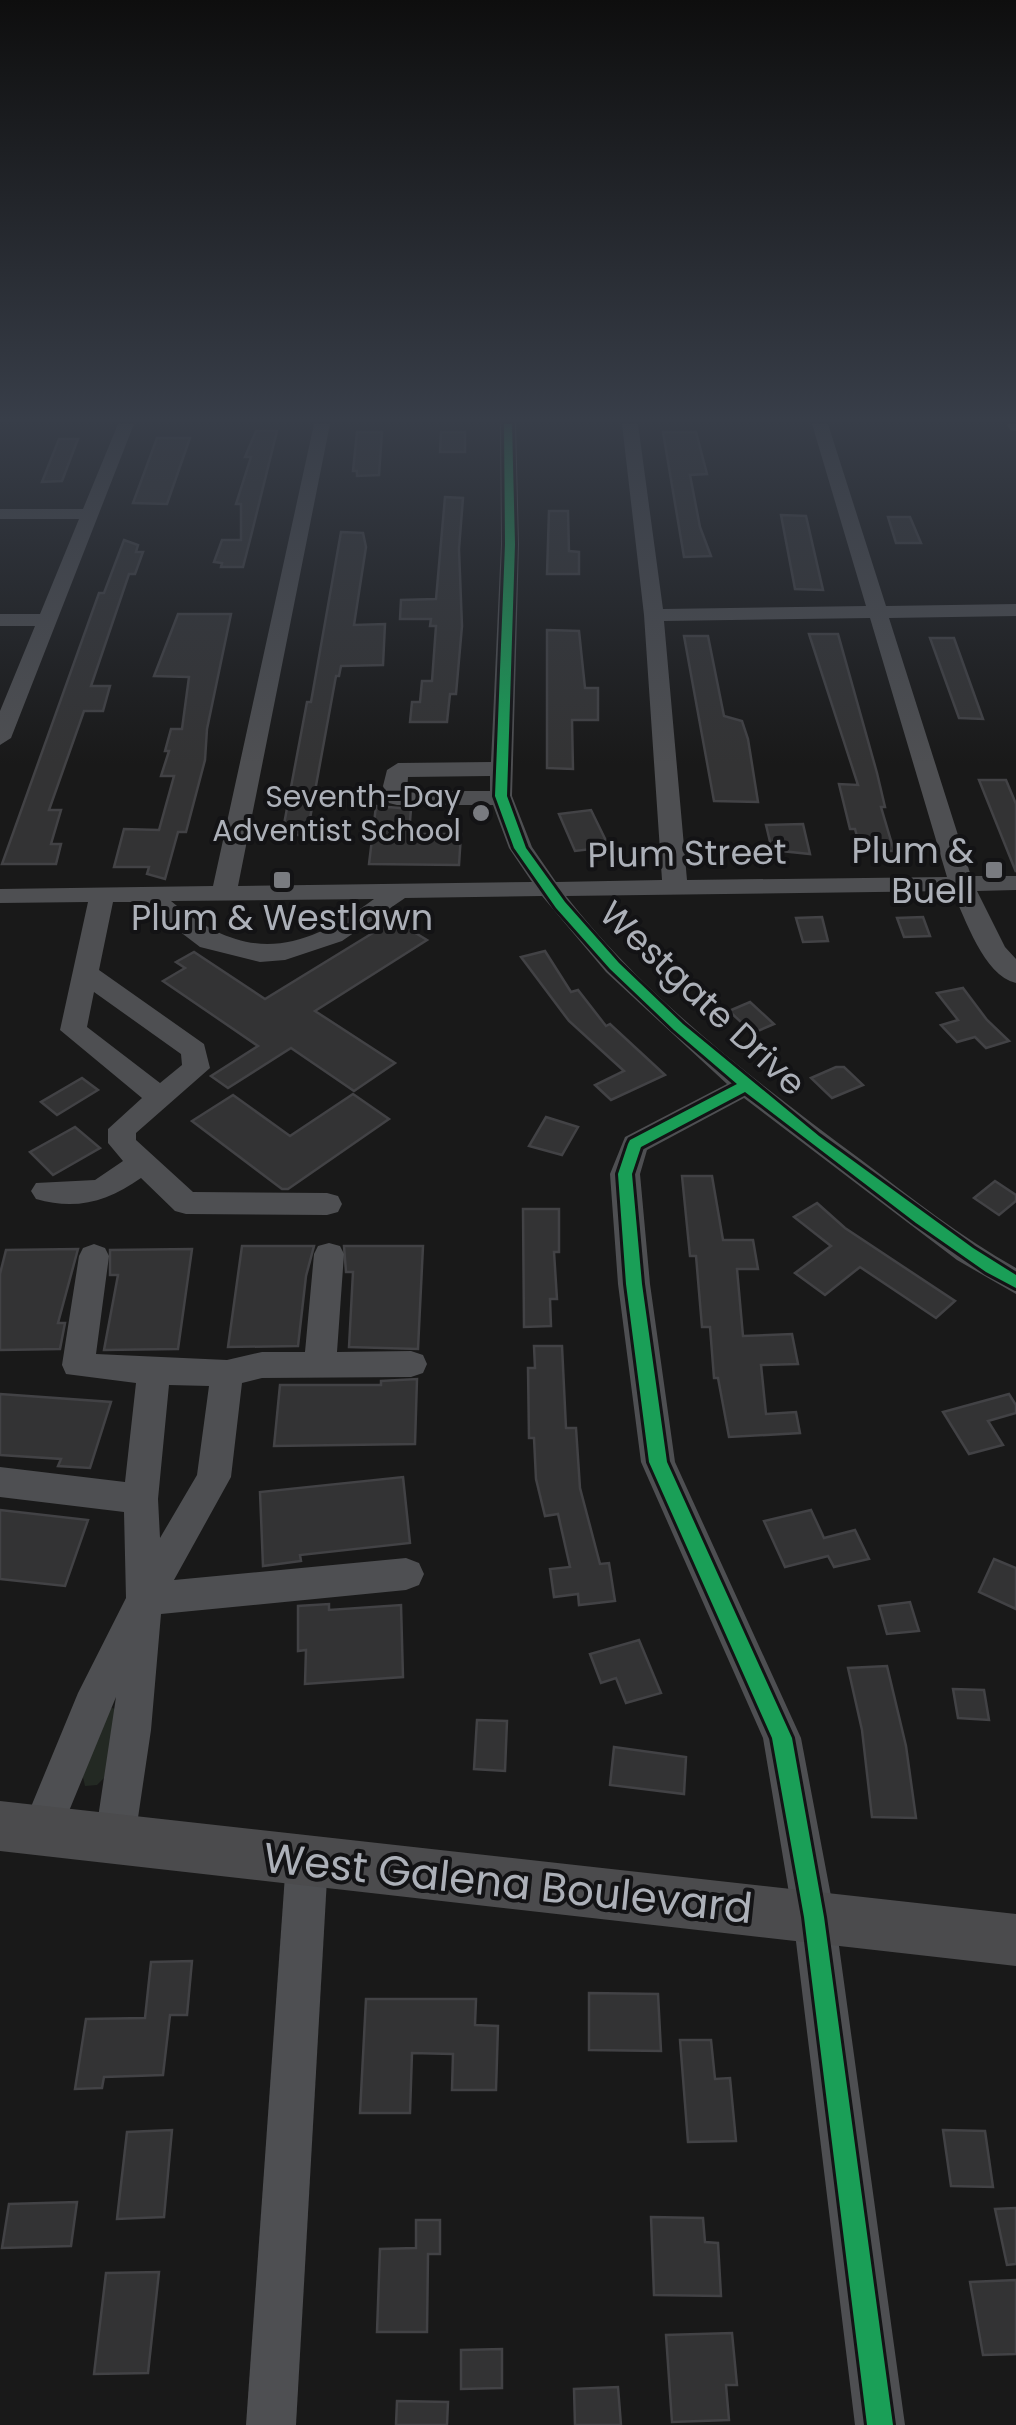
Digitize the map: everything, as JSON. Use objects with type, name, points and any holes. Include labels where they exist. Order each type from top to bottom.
[{"type":"main road","name":"West Galena Boulevard","points":[[20,1828],[1016,1940]]},
{"type":"street","points":[[0,738],[82,537]]},
{"type":"street","points":[[224,892],[298,537]]},
{"type":"street","name":"Westgate Drive","points":[[510,537],[501,798],[504,818],[517,843],[550,891],[618,970],[747,1085],[844,1165],[1016,1282]]},
{"type":"street","points":[[644,537],[675,887]]},
{"type":"street","points":[[854,537],[961,884],[994,950],[1016,975]]},
{"type":"street","points":[[654,615],[1016,610]]},
{"type":"street","points":[[0,620],[50,620]]},
{"type":"street","points":[[501,798],[397,798],[394,786],[398,770],[502,769]]},
{"type":"street","name":"Plum Street","points":[[0,896],[1016,883]]},
{"type":"street","points":[[147,894],[207,940],[270,957],[295,952],[375,910],[398,891]]},
{"type":"street","points":[[102,894],[73,1030],[161,1098]]},
{"type":"street","points":[[86,973],[194,1050],[196,1068],[122,1130],[122,1143],[186,1203],[327,1204]]},
{"type":"street","points":[[747,1085],[636,1144],[625,1174],[630,1229],[658,1462],[782,1738],[814,1918],[880,2425]]},
{"type":"street","points":[[46,1191],[101,1191],[142,1162]]},
{"type":"street","points":[[320,1365],[329,1254]]},
{"type":"street","points":[[94,1256],[78,1365],[226,1373],[262,1365],[411,1364]]},
{"type":"street","points":[[115,1838],[132,1730],[144,1600],[142,1499],[154,1372]]},
{"type":"street","points":[[20,1828],[92,1706],[144,1600],[214,1477],[226,1373]]},
{"type":"street","points":[[0,1482],[142,1499]]},
{"type":"street","points":[[144,1600],[406,1574]]},
{"type":"street","points":[[271,2425],[307,1861]]},
{"type":"shaded area","points":[[111,1708],[117,1709],[120,1719],[104,1778],[97,1785],[85,1786],[82,1773]]},
{"type":"building","points":[[251,537],[243,567],[221,567],[222,563],[214,562],[222,540]]},
{"type":"building","points":[[340,537],[364,537],[366,547],[354,625],[385,624],[383,665],[341,666],[307,835],[282,835],[307,702],[311,702]]},
{"type":"building","points":[[441,537],[460,537],[462,626],[456,694],[450,694],[447,722],[410,722],[412,702],[420,702],[422,681],[432,681],[436,626],[430,626],[431,619],[400,619],[401,600],[436,599]]},
{"type":"building","points":[[548,537],[569,537],[569,551],[579,552],[579,574],[547,574]]},
{"type":"building","points":[[681,537],[704,537],[711,556],[684,557]]},
{"type":"building","points":[[785,537],[811,537],[823,590],[795,589]]},
{"type":"building","points":[[894,537],[919,537],[921,543],[896,543]]},
{"type":"building","points":[[124,540],[138,545],[136,552],[143,552],[135,574],[129,574],[91,686],[110,686],[103,711],[84,711],[49,810],[61,810],[51,844],[61,844],[56,864],[2,864],[99,593],[104,593]]},
{"type":"building","points":[[178,614],[231,614],[207,729],[205,760],[186,832],[178,832],[165,879],[147,874],[149,867],[114,867],[124,829],[159,830],[174,776],[161,776],[171,729],[182,729],[189,677],[154,676]]},
{"type":"building","points":[[547,630],[579,631],[585,688],[598,688],[598,720],[572,720],[573,769],[547,768]]},
{"type":"building","points":[[809,634],[838,634],[877,773],[885,807],[881,807],[894,851],[861,851],[855,829],[850,829],[839,784],[858,785]]},
{"type":"building","points":[[684,636],[708,636],[724,716],[742,721],[748,739],[758,802],[714,801]]},
{"type":"building","points":[[930,638],[954,638],[983,719],[959,718]]},
{"type":"building","points":[[979,780],[1006,780],[1016,804],[1016,872]]},
{"type":"building","points":[[376,806],[411,809],[409,834],[461,834],[459,865],[369,864]]},
{"type":"building","points":[[591,810],[609,847],[575,851],[559,814]]},
{"type":"building","points":[[803,824],[810,854],[772,850],[766,825]]},
{"type":"building","points":[[822,917],[828,941],[803,942],[796,918]]},
{"type":"building","points":[[923,917],[930,936],[904,937],[897,918]]},
{"type":"building","points":[[394,920],[427,940],[315,1011],[395,1063],[354,1091],[291,1048],[228,1088],[211,1076],[258,1046],[163,981],[185,968],[176,962],[194,952],[265,999]]},
{"type":"building","points":[[545,951],[571,992],[578,990],[606,1026],[610,1024],[665,1075],[611,1100],[595,1085],[624,1071],[569,1021],[521,957]]},
{"type":"building","points":[[963,988],[1009,1041],[986,1048],[975,1037],[957,1042],[941,1025],[958,1020],[937,993]]},
{"type":"building","points":[[750,1002],[774,1024],[753,1033],[729,1011]]},
{"type":"building","points":[[844,1067],[863,1085],[832,1098],[811,1078]]},
{"type":"building","points":[[82,1078],[98,1090],[57,1115],[41,1102]]},
{"type":"building","points":[[353,1094],[389,1119],[288,1189],[282,1189],[192,1121],[233,1095],[290,1136]]},
{"type":"building","points":[[546,1117],[578,1127],[562,1155],[529,1146]]},
{"type":"building","points":[[75,1127],[100,1148],[53,1175],[30,1152]]},
{"type":"building","points":[[682,1176],[712,1176],[723,1240],[753,1240],[758,1269],[737,1269],[743,1336],[792,1334],[798,1364],[761,1365],[766,1414],[796,1412],[800,1433],[729,1437],[718,1378],[714,1378],[710,1327],[702,1327],[696,1256],[690,1256]]},
{"type":"building","points":[[995,1181],[1016,1195],[1016,1201],[999,1215],[974,1198]]},
{"type":"building","points":[[817,1203],[845,1228],[955,1301],[936,1318],[860,1267],[825,1295],[795,1273],[831,1246],[794,1217]]},
{"type":"building","points":[[523,1209],[559,1209],[559,1252],[554,1252],[557,1299],[550,1299],[551,1326],[524,1327]]},
{"type":"building","points":[[242,1246],[314,1246],[306,1276],[298,1346],[228,1347]]},
{"type":"building","points":[[344,1246],[423,1246],[418,1349],[349,1347],[353,1272],[346,1272]]},
{"type":"building","points":[[78,1249],[58,1323],[65,1323],[60,1349],[0,1350],[0,1274],[6,1250]]},
{"type":"building","points":[[192,1249],[178,1349],[104,1350],[118,1275],[110,1275],[110,1250]]},
{"type":"building","points":[[534,1346],[562,1346],[566,1428],[576,1428],[580,1488],[600,1564],[609,1563],[615,1601],[579,1605],[578,1594],[554,1597],[550,1569],[570,1567],[558,1514],[545,1516],[536,1479],[534,1438],[529,1438],[528,1368],[535,1368]]},
{"type":"building","points":[[417,1379],[415,1444],[274,1446],[280,1385],[381,1385],[381,1381]]},
{"type":"building","points":[[0,1394],[111,1402],[90,1468],[58,1466],[61,1459],[0,1455]]},
{"type":"building","points":[[1009,1394],[1016,1413],[988,1421],[1003,1445],[969,1454],[943,1412]]},
{"type":"building","points":[[403,1477],[410,1543],[300,1555],[301,1561],[263,1566],[260,1492]]},
{"type":"building","points":[[0,1510],[88,1520],[65,1586],[0,1579]]},
{"type":"building","points":[[811,1510],[824,1538],[855,1530],[869,1559],[834,1567],[828,1556],[785,1567],[764,1521]]},
{"type":"building","points":[[994,1559],[1016,1568],[1016,1609],[979,1592]]},
{"type":"building","points":[[910,1602],[919,1631],[887,1634],[879,1606]]},
{"type":"building","points":[[329,1604],[329,1610],[401,1605],[403,1677],[305,1684],[306,1650],[298,1651],[298,1606]]},
{"type":"building","points":[[639,1640],[661,1693],[626,1703],[616,1678],[601,1683],[590,1654]]},
{"type":"building","points":[[887,1666],[906,1746],[916,1818],[872,1817],[862,1730],[848,1668]]},
{"type":"building","points":[[953,1689],[984,1690],[989,1720],[958,1718]]},
{"type":"building","points":[[477,1720],[507,1721],[505,1771],[474,1769]]},
{"type":"building","points":[[614,1747],[686,1757],[684,1794],[610,1785]]},
{"type":"building","points":[[192,1961],[187,2015],[170,2015],[163,2075],[104,2077],[102,2088],[75,2089],[86,2019],[145,2018],[151,1962]]},
{"type":"building","points":[[589,1993],[658,1994],[661,2051],[589,2050]]},
{"type":"building","points":[[366,1999],[476,1999],[475,2025],[498,2026],[496,2090],[452,2090],[453,2054],[412,2053],[410,2113],[360,2113]]},
{"type":"building","points":[[680,2040],[711,2040],[715,2079],[730,2078],[736,2141],[688,2142]]},
{"type":"building","points":[[172,2130],[164,2217],[117,2219],[127,2132]]},
{"type":"building","points":[[943,2130],[985,2131],[993,2187],[951,2186]]},
{"type":"building","points":[[77,2202],[71,2246],[2,2248],[9,2204]]},
{"type":"building","points":[[1016,2208],[1016,2264],[1007,2265],[995,2209]]},
{"type":"building","points":[[651,2217],[703,2218],[705,2242],[718,2243],[721,2296],[654,2295]]},
{"type":"building","points":[[416,2220],[440,2220],[440,2254],[428,2254],[427,2332],[377,2332],[380,2249],[416,2248]]},
{"type":"building","points":[[159,2272],[148,2373],[94,2374],[106,2273]]},
{"type":"building","points":[[1016,2280],[1016,2354],[983,2355],[970,2282]]},
{"type":"building","points":[[732,2333],[737,2385],[726,2385],[729,2420],[672,2422],[666,2335]]},
{"type":"building","points":[[502,2349],[502,2388],[461,2389],[461,2350]]},
{"type":"building","points":[[618,2387],[621,2425],[575,2425],[574,2389]]},
{"type":"building","points":[[397,2401],[448,2402],[447,2425],[396,2425]]},
{"type":"cycle path","points":[[510,537],[501,796],[520,848],[560,905],[615,966],[679,1027],[873,1185],[979,1261],[1016,1282]]},
{"type":"cycle path","points":[[747,1085],[635,1144],[625,1174],[634,1284],[658,1462],[782,1738],[814,1917],[880,2425]]},
{"type":"place","name":"Seventh-Day Adventist School","points":[[481,813]]},
{"type":"place","name":"Plum & Buell","points":[[994,870]]},
{"type":"place","name":"Plum & Westlawn","points":[[282,880]]}]
